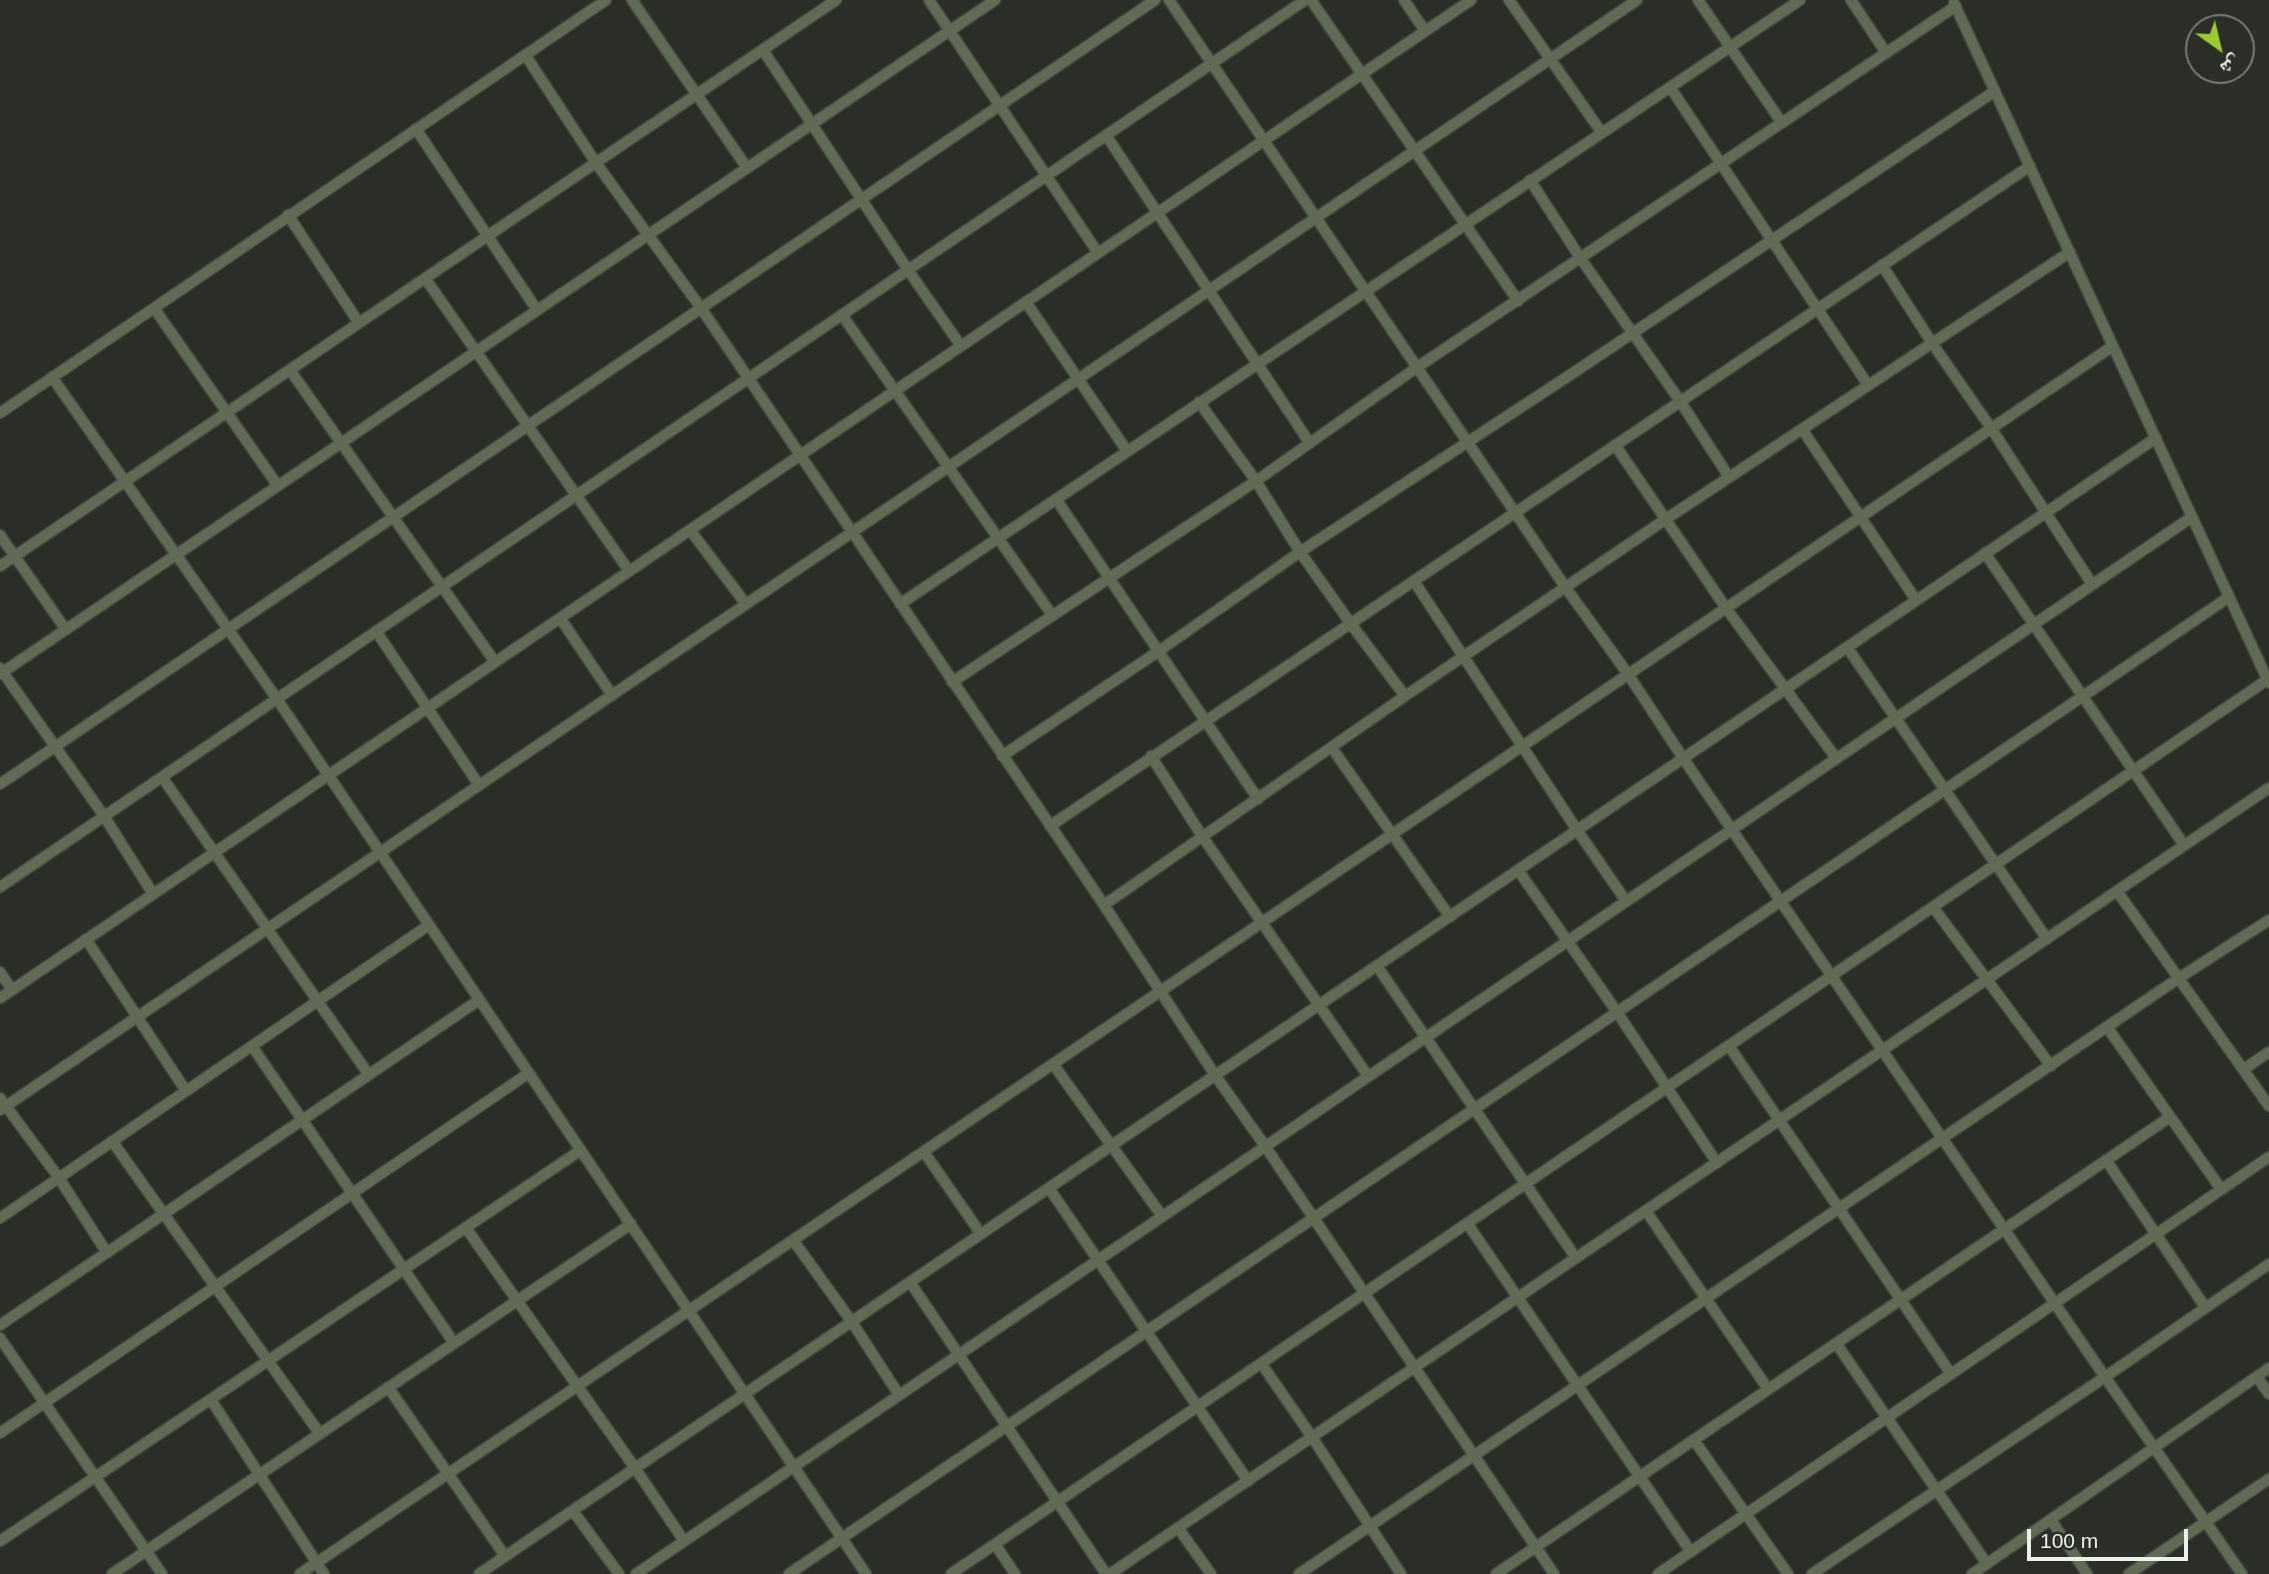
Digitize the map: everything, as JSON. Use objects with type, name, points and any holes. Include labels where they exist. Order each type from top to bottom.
[{"type":"street","points":[[0,413],[606,0]]},
{"type":"street","points":[[632,0],[747,168]]},
{"type":"street","points":[[929,0],[1097,253]]},
{"type":"street","points":[[153,894],[104,816],[1,672],[995,0]]},
{"type":"street","points":[[0,784],[1155,0]]},
{"type":"street","points":[[1169,0],[1416,368],[2242,1574]]},
{"type":"street","points":[[0,887],[1305,0]]},
{"type":"street","points":[[1311,0],[1518,301]]},
{"type":"street","points":[[1404,0],[1425,31]]},
{"type":"street","points":[[0,998],[1471,0]]},
{"type":"street","points":[[1510,0],[1602,133]]},
{"type":"street","points":[[107,1252],[59,1178],[2,1105],[138,1017],[1637,0]]},
{"type":"street","points":[[1698,0],[1782,123]]},
{"type":"street","points":[[900,604],[1800,0]]},
{"type":"street","points":[[1851,0],[1886,53]]},
{"type":"street","points":[[0,566],[830,2]]},
{"type":"street","points":[[951,1574],[2268,682],[1954,3],[1886,53],[1416,368],[1256,481],[953,682]]},
{"type":"street","points":[[763,50],[961,346]]},
{"type":"street","points":[[526,56],[596,163],[701,308],[1104,905],[1215,1075],[1554,1574]]},
{"type":"street","points":[[1670,88],[1868,385]]},
{"type":"street","points":[[1002,756],[1300,552],[1995,91]]},
{"type":"street","points":[[416,129],[537,310]]},
{"type":"street","points":[[1106,135],[1309,442]]},
{"type":"street","points":[[1050,826],[2030,166]]},
{"type":"street","points":[[1530,180],[1729,477]]},
{"type":"street","points":[[288,215],[359,323]]},
{"type":"street","points":[[1104,905],[1666,519],[2070,252]]},
{"type":"street","points":[[1882,265],[2092,584]]},
{"type":"street","points":[[425,278],[629,571]]},
{"type":"street","points":[[1026,302],[1127,451]]},
{"type":"street","points":[[154,308],[278,486]]},
{"type":"street","points":[[842,314],[1052,615]]},
{"type":"street","points":[[300,1574],[2113,346]]},
{"type":"street","points":[[290,370],[495,662]]},
{"type":"street","points":[[52,377],[277,699],[866,1574]]},
{"type":"street","points":[[1199,402],[1256,481],[1300,552],[1405,696]]},
{"type":"street","points":[[1802,429],[1916,600]]},
{"type":"street","points":[[479,1574],[2156,438]]},
{"type":"street","points":[[1615,445],[1726,608],[1836,758]]},
{"type":"street","points":[[1056,499],[1258,799]]},
{"type":"street","points":[[636,1574],[2192,517]]},
{"type":"street","points":[[690,530],[746,604]]},
{"type":"street","points":[[0,535],[66,630]]},
{"type":"street","points":[[1985,553],[2184,845]]},
{"type":"street","points":[[1414,581],[1626,901]]},
{"type":"street","points":[[789,1574],[2229,597]]},
{"type":"street","points":[[560,618],[612,695]]},
{"type":"street","points":[[376,631],[479,785]]},
{"type":"street","points":[[1847,648],[2046,939]]},
{"type":"street","points":[[1332,748],[1450,917]]},
{"type":"street","points":[[1151,756],[1202,836],[1368,1076]]},
{"type":"street","points":[[162,777],[369,1075]]},
{"type":"street","points":[[910,1282],[957,1356],[1108,1574],[2269,788]]},
{"type":"street","points":[[1518,870],[1668,1087],[1717,1163]]},
{"type":"street","points":[[2117,891],[2269,1106]]},
{"type":"street","points":[[1933,907],[2051,1066]]},
{"type":"street","points":[[1299,1574],[2179,978],[2269,920]]},
{"type":"street","points":[[0,1217],[429,925]]},
{"type":"street","points":[[86,939],[186,1091]]},
{"type":"street","points":[[1377,966],[1576,1258]]},
{"type":"street","points":[[0,972],[12,990]]},
{"type":"street","points":[[0,1325],[480,1000]]},
{"type":"street","points":[[2107,1027],[2221,1189]]},
{"type":"street","points":[[253,1046],[454,1343]]},
{"type":"street","points":[[1729,1046],[1951,1374]]},
{"type":"street","points":[[2244,1069],[2269,1052]]},
{"type":"street","points":[[1053,1064],[1162,1216]]},
{"type":"street","points":[[0,1433],[529,1073]]},
{"type":"street","points":[[1496,1574],[2170,1117]]},
{"type":"street","points":[[112,1141],[320,1434]]},
{"type":"street","points":[[0,1542],[581,1150]]},
{"type":"street","points":[[923,1152],[981,1234]]},
{"type":"street","points":[[1658,1574],[2269,1157]]},
{"type":"street","points":[[2106,1160],[2205,1307]]},
{"type":"street","points":[[1049,1188],[1248,1480]]},
{"type":"street","points":[[1646,1211],[1768,1389]]},
{"type":"street","points":[[1467,1223],[1691,1552]]},
{"type":"street","points":[[112,1574],[631,1224]]},
{"type":"street","points":[[466,1228],[684,1541]]},
{"type":"street","points":[[793,1240],[852,1322],[899,1395]]},
{"type":"street","points":[[1812,1574],[2269,1264]]},
{"type":"street","points":[[0,1338],[162,1574]]},
{"type":"street","points":[[1836,1343],[1987,1564]]},
{"type":"street","points":[[1261,1363],[1401,1574]]},
{"type":"street","points":[[1972,1574],[2269,1368]]},
{"type":"street","points":[[2257,1377],[2269,1394]]},
{"type":"street","points":[[388,1387],[505,1556]]},
{"type":"street","points":[[211,1400],[324,1574]]},
{"type":"street","points":[[1694,1440],[1788,1574]]},
{"type":"street","points":[[2129,1574],[2269,1479]]},
{"type":"street","points":[[572,1511],[618,1574]]},
{"type":"street","points":[[2051,1520],[2087,1574]]},
{"type":"street","points":[[1178,1528],[1211,1574]]},
{"type":"street","points":[[995,1544],[1015,1574]]}]
